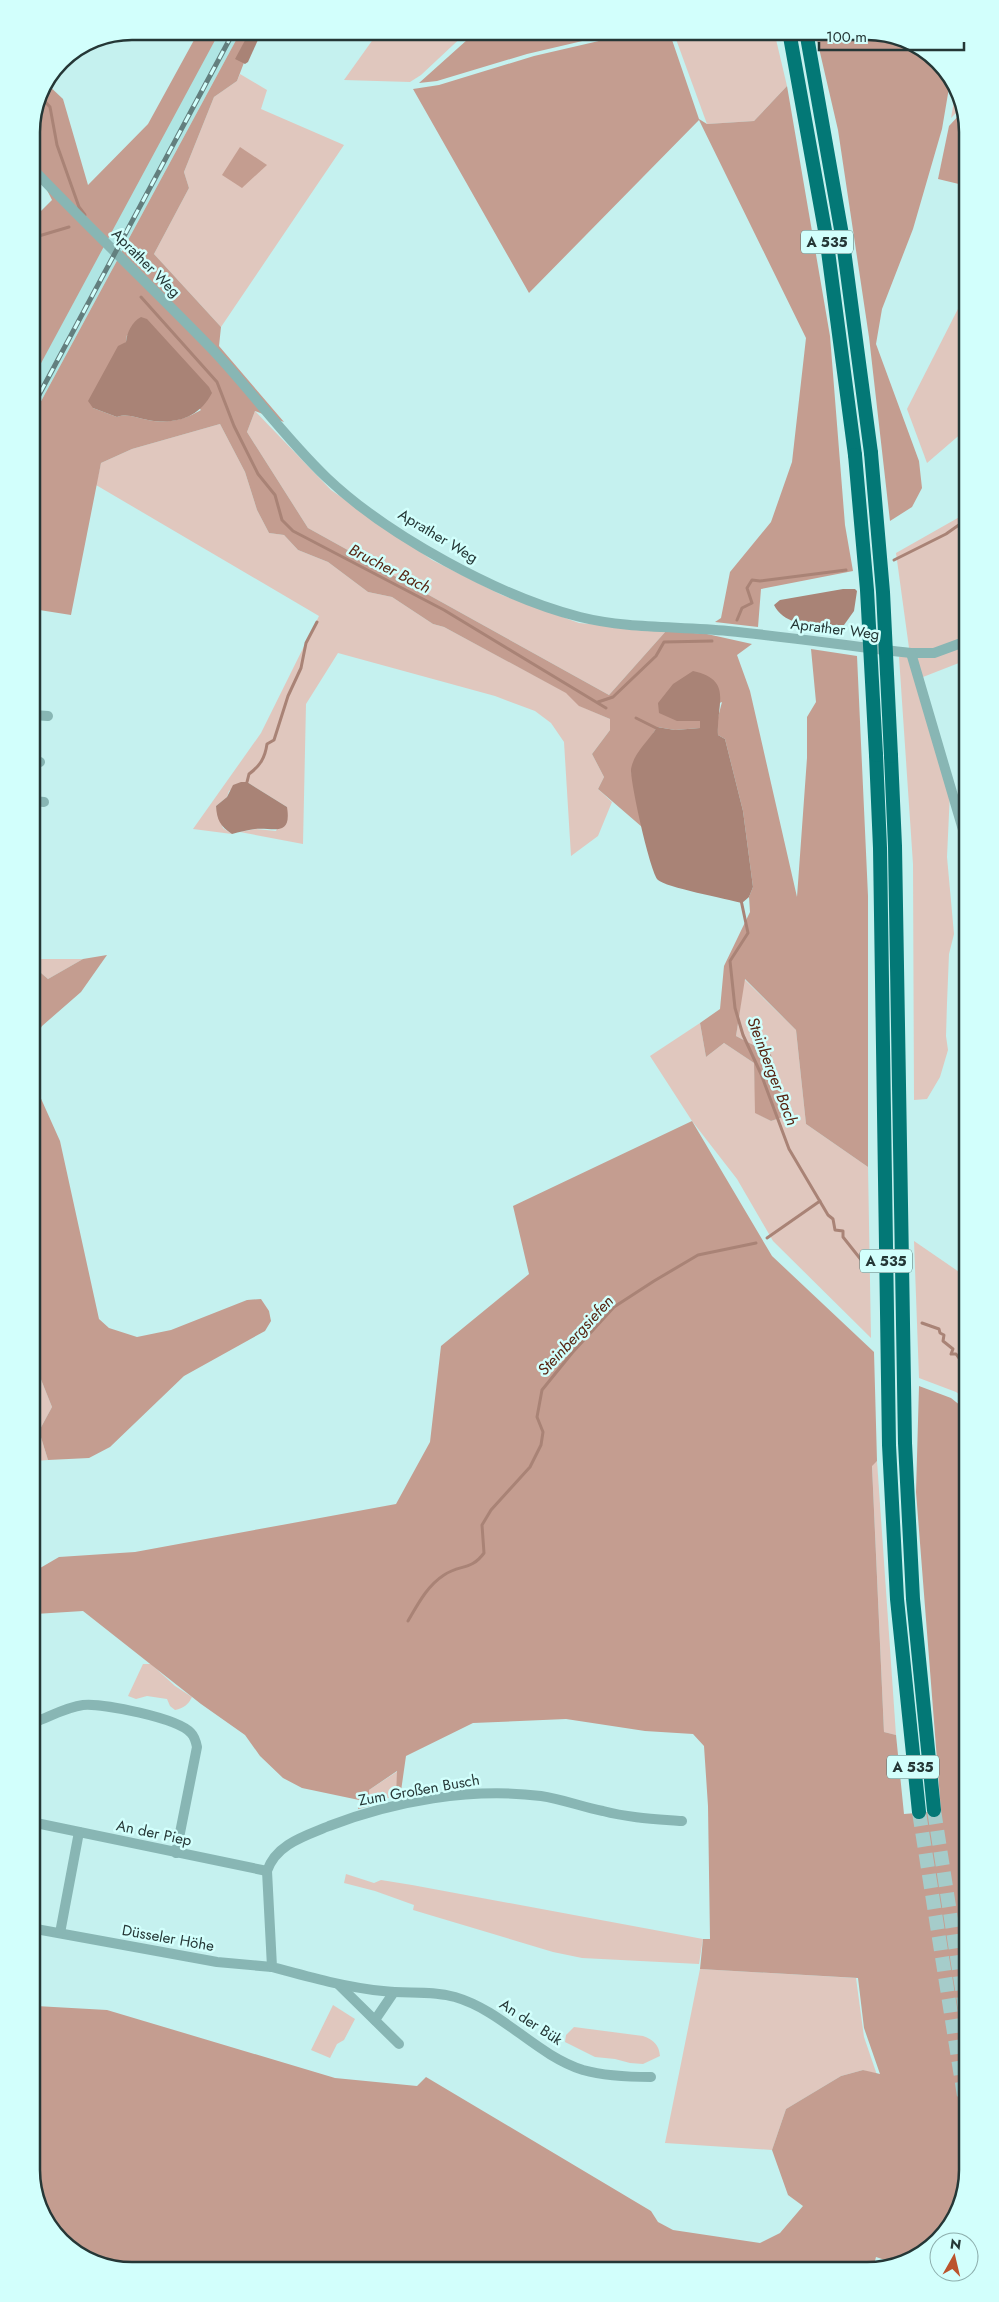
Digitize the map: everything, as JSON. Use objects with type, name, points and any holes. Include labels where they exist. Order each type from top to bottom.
[{"type":"highway","name":"A 535","points":[[790,40],[826,236],[855,455],[867,590],[880,848],[889,1445],[897,1599],[919,1812]]},
{"type":"highway","name":"A 535","points":[[807,40],[842,235],[871,454],[883,592],[895,846],[905,1444],[913,1599],[934,1810]]},
{"type":"street","name":"Aprather Weg","points":[[40,176],[104,244],[211,349],[304,455],[329,480],[407,538],[446,561],[539,603],[601,621],[727,631],[912,654],[934,654],[959,644]]},
{"type":"street","points":[[912,654],[959,816]]},
{"type":"street","points":[[40,715],[48,716]]},
{"type":"street","points":[[40,802],[44,802]]},
{"type":"street","points":[[40,1720],[72,1708],[95,1706],[165,1719],[191,1732],[197,1747],[176,1853]]},
{"type":"street","name":"Zum Großen Busch","points":[[267,1871],[274,1858],[286,1845],[351,1818],[463,1794],[490,1792],[542,1796],[619,1814],[682,1821]]},
{"type":"street","name":"An der Piep","points":[[40,1824],[267,1871]]},
{"type":"street","points":[[60,1933],[79,1832]]},
{"type":"street","points":[[267,1871],[272,1967]]},
{"type":"street","name":"Düsseler Höhe","points":[[40,1930],[181,1956],[272,1967]]},
{"type":"street","name":"An der Bük","points":[[272,1967],[338,1984],[394,1992],[426,1993],[455,1997],[486,2010],[556,2056],[583,2070],[626,2077],[651,2077]]},
{"type":"street","name":"An der Bük","points":[[338,1984],[399,2044]]},
{"type":"street","points":[[375,2020],[394,1992]]},
{"type":"shaded area","points":[[194,40],[215,40],[40,365],[40,212],[52,200],[40,177],[40,126],[43,108],[49,91],[51,88],[63,99],[88,185],[148,124]]},
{"type":"shaded area","points":[[214,40],[236,40],[40,403],[40,364]]},
{"type":"shaded area","points":[[236,40],[253,40],[237,81],[214,97],[184,172],[189,188],[154,254],[221,327],[219,346],[284,422],[255,411],[247,432],[308,528],[609,695],[666,631],[707,634],[752,644],[737,655],[750,691],[797,897],[807,758],[807,717],[816,702],[811,649],[857,656],[868,896],[868,1167],[806,1124],[796,1030],[745,979],[736,1036],[771,1054],[786,1116],[771,1121],[755,1113],[754,1063],[724,1043],[706,1057],[700,1023],[720,1009],[724,966],[750,912],[749,897],[753,887],[743,811],[725,739],[718,735],[717,721],[722,702],[677,721],[700,721],[700,728],[675,730],[657,727],[631,770],[642,827],[598,789],[604,777],[592,754],[610,730],[610,719],[579,706],[566,693],[444,627],[433,624],[392,597],[368,592],[328,562],[298,550],[284,535],[269,533],[257,510],[245,472],[220,424],[132,449],[101,463],[71,615],[40,610],[40,403]],"holes":[[[127,335],[201,410],[182,419],[162,422],[128,416],[117,417],[93,408],[126,342]]]},
{"type":"shaded area","points":[[245,40],[258,40],[248,62],[245,64],[235,59]]},
{"type":"shaded area","points":[[373,40],[458,40],[421,75],[410,82],[344,80]]},
{"type":"shaded area","points":[[467,40],[587,40],[527,54],[437,81],[419,83]]},
{"type":"shaded area","points":[[603,40],[672,40],[699,119],[707,124],[754,121],[787,86],[830,336],[845,525],[853,571],[761,589],[758,627],[715,622],[721,618],[730,572],[771,522],[792,462],[806,338],[699,120],[529,293],[413,89],[439,85],[534,56]]},
{"type":"shaded area","points":[[676,40],[776,40],[787,86],[754,121],[707,124]]},
{"type":"shaded area","points":[[817,40],[873,40],[908,49],[932,67],[949,89],[942,129],[913,229],[882,309],[876,344],[919,461],[922,488],[912,507],[890,521],[869,337],[838,130]]},
{"type":"shaded area","points":[[240,74],[267,90],[261,109],[344,145],[221,327],[154,254],[189,188],[184,172],[214,97],[237,81]]},
{"type":"shaded area","points":[[954,102],[957,112],[951,118]]},
{"type":"shaded area","points":[[957,117],[959,184],[938,179],[949,126]]},
{"type":"shaded area","points":[[240,147],[267,165],[242,188],[222,175]]},
{"type":"shaded area","points":[[959,307],[959,435],[927,463],[907,409]]},
{"type":"shaded area","points":[[141,317],[147,319],[209,387],[212,393],[207,402],[185,418],[158,421],[128,416],[117,417],[93,408],[88,401],[118,346],[126,342],[130,328]]},
{"type":"shaded area","points":[[255,411],[331,490],[432,560],[502,595],[579,623],[666,631],[609,695],[308,528],[247,432]]},
{"type":"shaded area","points":[[220,424],[245,472],[257,510],[269,533],[284,535],[298,550],[328,562],[368,592],[392,597],[433,624],[444,627],[567,693],[580,706],[610,719],[610,730],[592,754],[604,777],[598,789],[612,802],[598,836],[571,856],[564,742],[551,723],[535,711],[495,696],[338,653],[306,704],[303,844],[240,832],[256,829],[276,831],[287,807],[247,782],[229,791],[227,797],[216,806],[223,828],[232,834],[193,829],[261,733],[319,616],[96,485],[101,463],[132,449]]},
{"type":"shaded area","points":[[959,517],[959,663],[923,677],[950,792],[947,857],[954,934],[949,954],[946,1036],[948,1050],[940,1077],[927,1099],[914,1100],[913,864],[899,657],[909,648],[896,553]]},
{"type":"shaded area","points":[[843,589],[855,589],[857,591],[854,611],[844,625],[815,625],[795,622],[780,613],[774,605],[780,600]]},
{"type":"shaded area","points":[[693,671],[714,680],[720,695],[718,735],[725,739],[743,811],[753,887],[749,897],[742,903],[684,889],[658,880],[650,861],[637,807],[631,769],[638,752],[657,727],[675,730],[700,728],[700,721],[677,721],[659,713],[658,703],[673,684]]},
{"type":"shaded area","points":[[247,782],[287,807],[288,817],[284,827],[280,829],[255,829],[232,834],[222,825],[218,819],[216,806],[227,797],[233,785]]},
{"type":"shaded area","points":[[107,955],[81,992],[40,1030],[40,972],[48,979],[83,959]]},
{"type":"shaded area","points":[[40,959],[83,959],[48,979],[40,972]]},
{"type":"shaded area","points":[[744,979],[796,1030],[806,1124],[868,1167],[871,1338],[773,1241],[737,1179],[692,1121],[650,1056],[700,1023],[706,1057],[724,1043],[754,1063],[756,1113],[771,1121],[785,1116],[771,1054],[736,1036]]},
{"type":"shaded area","points":[[40,1096],[60,1141],[99,1319],[109,1328],[137,1337],[171,1330],[247,1300],[261,1299],[269,1311],[271,1321],[265,1331],[184,1376],[110,1447],[89,1458],[48,1460],[40,1429],[52,1407],[40,1377]]},
{"type":"shaded area","points":[[692,1121],[772,1256],[874,1352],[877,1461],[872,1466],[884,1732],[896,1735],[904,1814],[941,1811],[916,1492],[919,1386],[951,1398],[959,1404],[959,2170],[956,2194],[950,2211],[940,2226],[935,2232],[929,2232],[929,2238],[918,2247],[908,2253],[885,2260],[876,2257],[873,2262],[126,2262],[91,2253],[63,2231],[49,2211],[43,2194],[40,2170],[40,2006],[107,2010],[335,2078],[417,2086],[426,2077],[651,2211],[658,2222],[673,2230],[760,2243],[780,2233],[803,2206],[788,2195],[772,2150],[786,2109],[841,2076],[863,2070],[880,2074],[864,2028],[858,1978],[700,1969],[703,1939],[710,1939],[708,1806],[704,1746],[693,1734],[645,1731],[566,1719],[473,1723],[406,1756],[400,1798],[397,1799],[396,1796],[397,1771],[369,1790],[370,1806],[358,1809],[359,1800],[302,1788],[283,1778],[260,1756],[245,1735],[201,1704],[83,1611],[40,1614],[40,1568],[59,1557],[135,1552],[396,1504],[430,1442],[441,1346],[529,1274],[513,1206]]},
{"type":"shaded area","points":[[914,1241],[959,1272],[959,1394],[919,1378]]},
{"type":"shaded area","points":[[40,1377],[52,1407],[40,1429]]},
{"type":"shaded area","points":[[40,1434],[48,1460],[40,1461]]},
{"type":"shaded area","points":[[877,1461],[896,1735],[884,1732],[872,1465]]},
{"type":"shaded area","points":[[143,1664],[151,1664],[175,1686],[192,1697],[187,1704],[175,1710],[170,1706],[167,1699],[147,1696],[136,1699],[128,1696]]},
{"type":"shaded area","points":[[398,1771],[396,1796],[369,1803],[369,1790]]},
{"type":"shaded area","points":[[346,1874],[374,1883],[381,1880],[412,1885],[703,1939],[699,1964],[582,1958],[553,1952],[413,1910],[414,1905],[375,1891],[344,1883]]},
{"type":"shaded area","points":[[700,1969],[856,1978],[864,2037],[877,2075],[863,2070],[841,2076],[786,2109],[772,2150],[665,2143]]},
{"type":"shaded area","points":[[333,2005],[355,2019],[344,2040],[337,2044],[330,2058],[311,2050]]},
{"type":"shaded area","points":[[574,2027],[643,2036],[655,2043],[660,2056],[643,2064],[595,2057],[565,2042],[566,2035]]},
{"type":"waterway","points":[[45,102],[50,107],[57,145],[79,207],[85,215]]},
{"type":"waterway","name":"Brucher Bach","points":[[40,236],[69,227]]},
{"type":"waterway","name":"Brucher Bach","points":[[141,297],[217,382],[234,426],[258,474],[275,495],[282,520],[293,531],[444,610],[606,708]]},
{"type":"waterway","name":"Brucher Bach","points":[[894,560],[946,534],[959,525]]},
{"type":"waterway","name":"Brucher Bach","points":[[737,620],[742,608],[752,603],[747,588],[752,580],[760,581],[846,570]]},
{"type":"waterway","points":[[247,782],[249,774],[261,761],[267,744],[274,740],[288,696],[301,668],[306,643],[317,622]]},
{"type":"waterway","name":"Brucher Bach","points":[[598,702],[613,697],[656,656],[664,642],[712,641]]},
{"type":"waterway","name":"Steinberger Bach","points":[[636,718],[660,730]]},
{"type":"waterway","name":"Steinberger Bach","points":[[741,900],[748,933],[730,961],[735,1008],[743,1035],[761,1074],[789,1149],[828,1215],[833,1219],[835,1230],[843,1231],[843,1237],[866,1266]]},
{"type":"waterway","name":"Steinbergsiefen","points":[[767,1238],[820,1201]]},
{"type":"waterway","name":"Steinbergsiefen","points":[[408,1621],[423,1596],[438,1579],[450,1572],[470,1565],[484,1553],[482,1525],[491,1510],[530,1467],[541,1445],[543,1432],[537,1417],[542,1390],[572,1353],[614,1307],[698,1255],[756,1243]]},
{"type":"waterway","name":"Steinberger Bach","points":[[922,1323],[939,1329],[940,1333],[944,1335],[943,1341],[953,1349],[951,1354],[956,1354],[959,1358]]},
{"type":"tunnel","points":[[934,1810],[959,1970]]},
{"type":"tunnel","points":[[919,1812],[959,2064]]},
{"type":"railway","points":[[40,393],[229,40]]}]
